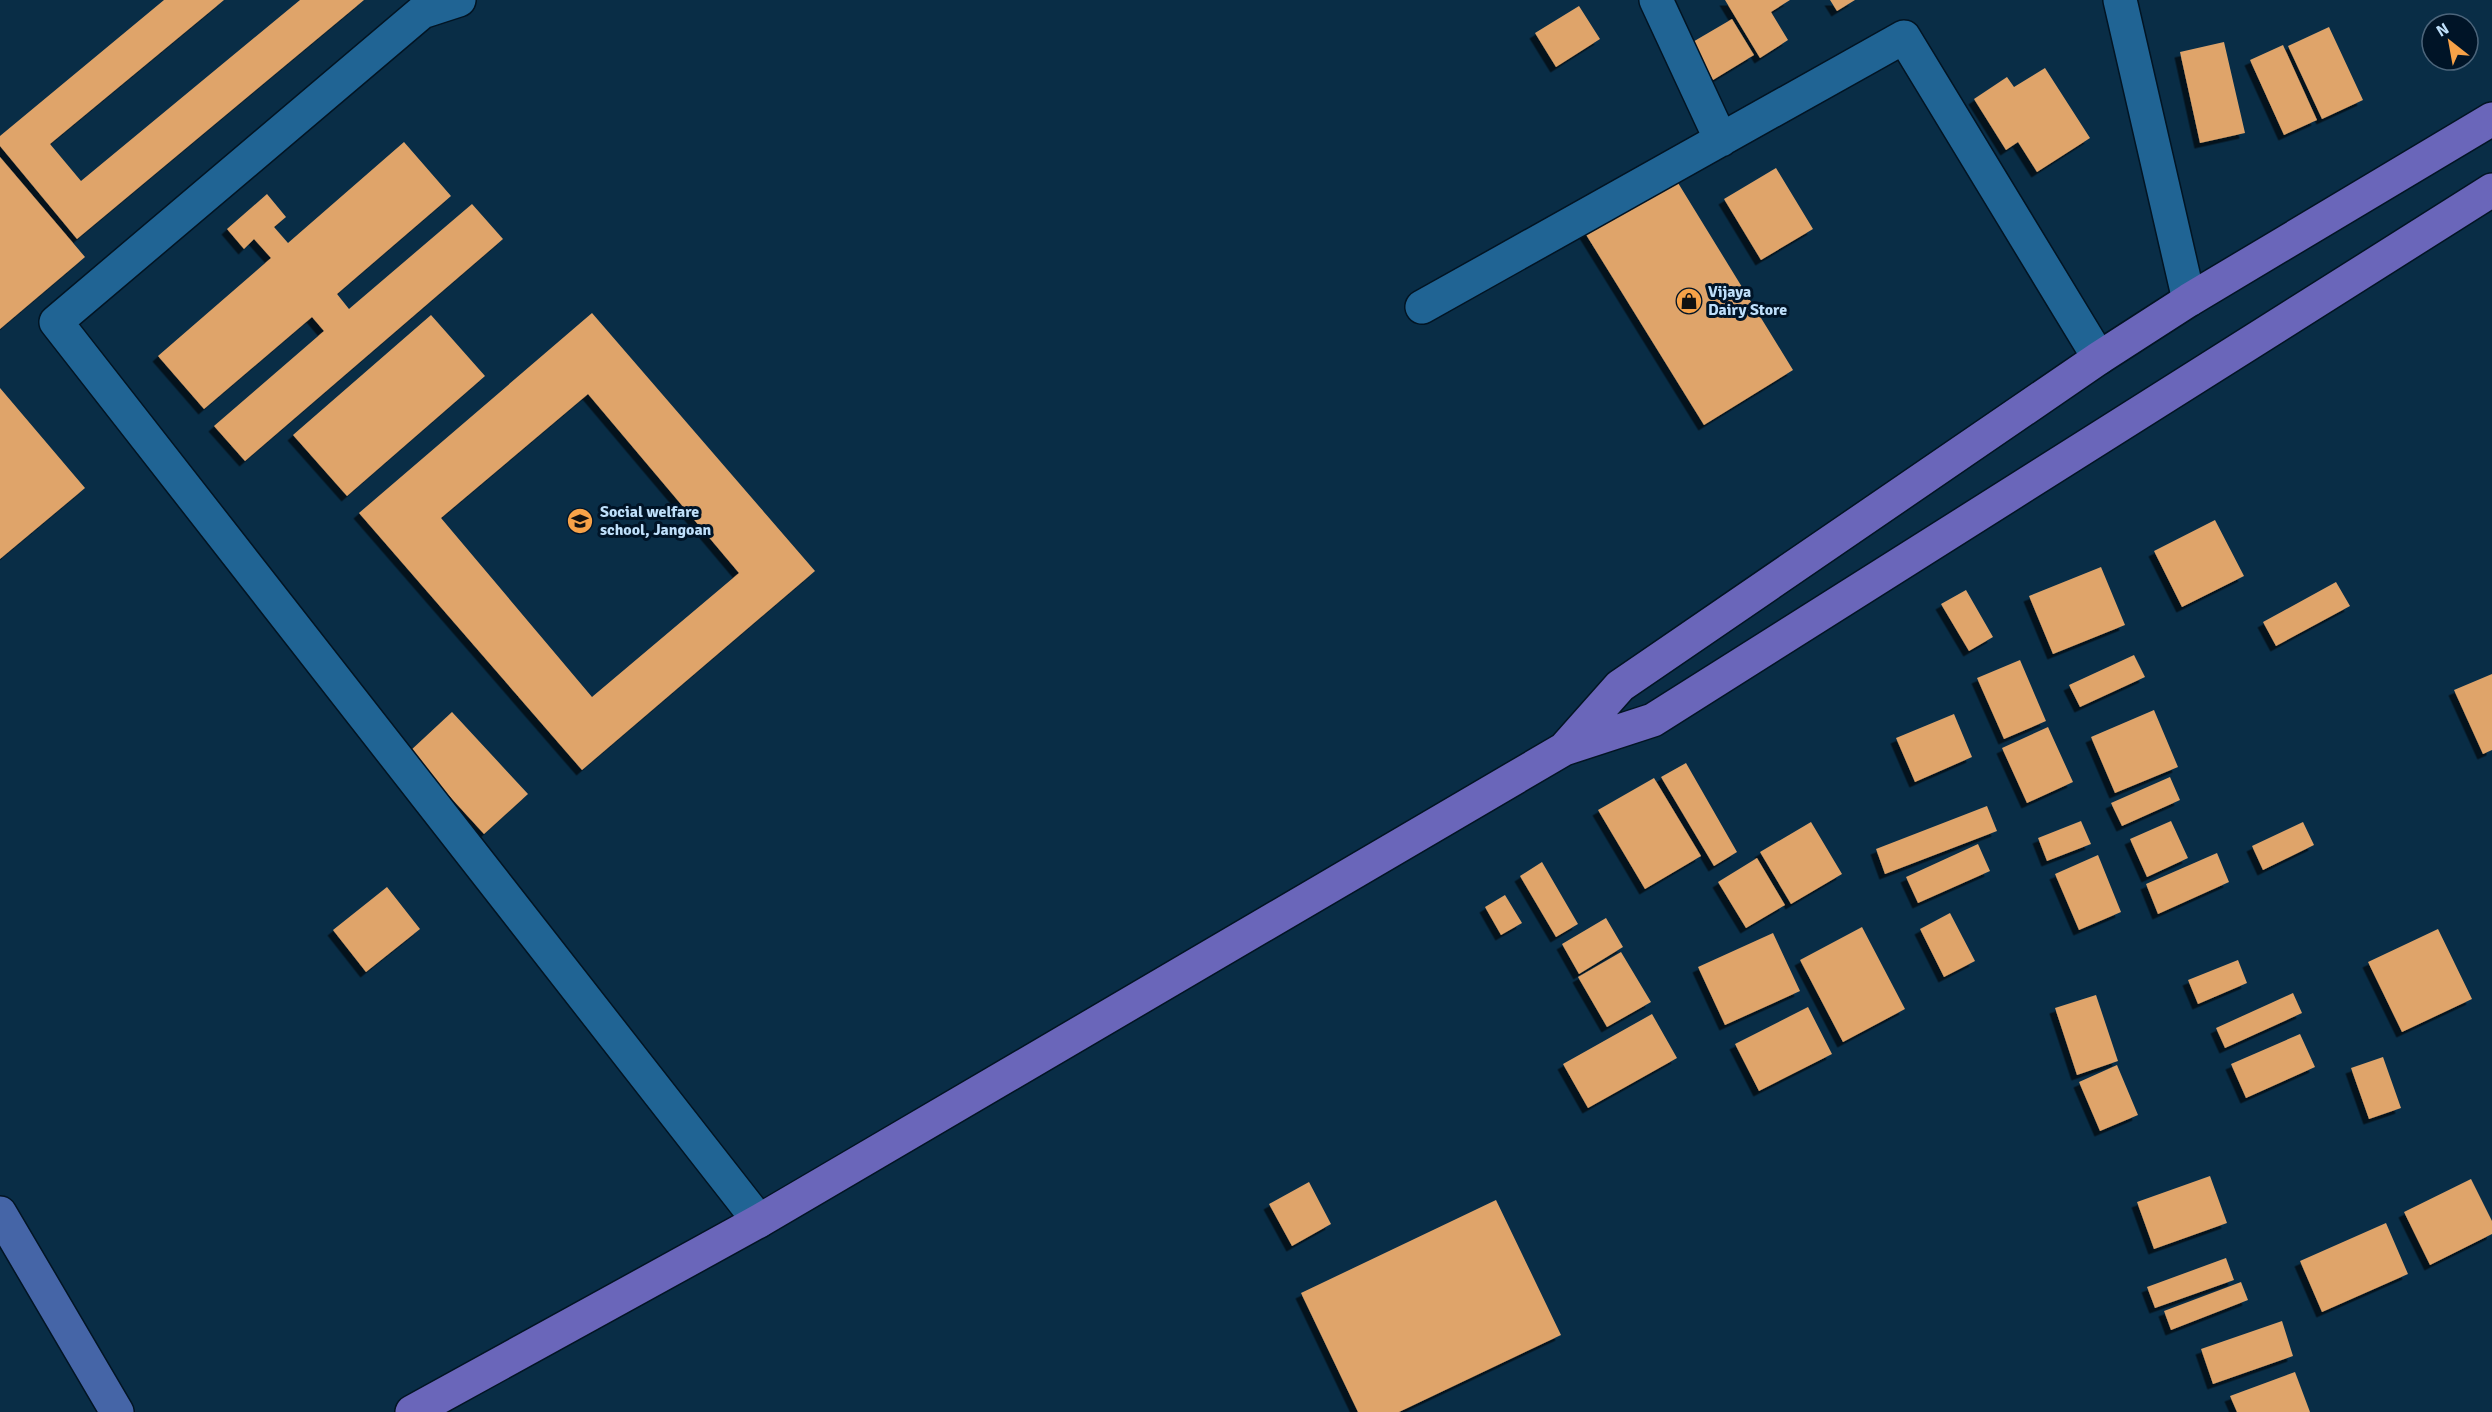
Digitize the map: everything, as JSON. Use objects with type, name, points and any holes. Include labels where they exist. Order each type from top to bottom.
[{"type":"main road","points":[[1564,749],[1620,686],[2099,358],[2189,300],[2492,119]]},
{"type":"main road","points":[[412,1412],[759,1221],[1564,749],[1653,720],[2492,189]]},
{"type":"street","points":[[459,0],[422,12],[56,322],[759,1221]]},
{"type":"street","points":[[1656,0],[1721,140]]},
{"type":"street","points":[[2120,0],[2189,300]]},
{"type":"street","points":[[1422,307],[1905,37],[2099,358]]},
{"type":"street","points":[[0,1213],[117,1412]]},
{"type":"building","points":[[164,0],[224,0],[50,144],[81,181],[300,0],[364,0],[77,239],[0,146],[0,136]]},
{"type":"building","points":[[1725,0],[1790,0],[1771,12],[1788,40],[1760,58]]},
{"type":"building","points":[[1830,0],[1855,0],[1837,11]]},
{"type":"building","points":[[1579,6],[1600,39],[1556,67],[1535,33]]},
{"type":"building","points":[[1732,19],[1754,55],[1713,80],[1691,43]]},
{"type":"building","points":[[2329,27],[2363,100],[2322,119],[2288,46]]},
{"type":"building","points":[[2224,42],[2245,133],[2200,143],[2180,52]]},
{"type":"building","points":[[2283,45],[2317,120],[2284,135],[2250,60]]},
{"type":"building","points":[[2045,68],[2090,138],[2037,172],[2018,142],[2006,150],[1974,99],[2007,77],[2014,87]]},
{"type":"building","points":[[404,142],[451,196],[337,294],[349,309],[472,204],[503,239],[245,461],[214,426],[324,331],[312,317],[204,409],[158,356],[271,258],[254,239],[244,249],[227,229],[267,194],[286,217],[274,227],[288,243]]},
{"type":"building","points":[[0,157],[85,257],[0,329]]},
{"type":"building","points":[[1776,168],[1813,229],[1761,260],[1724,199]]},
{"type":"building","name":"Vijaya Dairy Store","points":[[1675,178],[1793,370],[1704,425],[1585,233]]},
{"type":"building","points":[[592,313],[815,571],[582,770],[359,513]],"holes":[[[588,394],[739,573],[592,697],[441,518]]]},
{"type":"building","points":[[431,315],[485,376],[347,496],[293,435]]},
{"type":"building","points":[[0,388],[85,488],[0,559]]},
{"type":"building","points":[[2215,520],[2244,576],[2182,607],[2154,551]]},
{"type":"building","points":[[2101,567],[2125,625],[2053,654],[2029,596]]},
{"type":"building","points":[[2336,582],[2350,606],[2276,646],[2263,622]]},
{"type":"building","points":[[1966,590],[1993,637],[1969,651],[1941,604]]},
{"type":"building","points":[[2134,655],[2145,677],[2080,707],[2069,685]]},
{"type":"building","points":[[2020,660],[2046,721],[2004,739],[1977,678]]},
{"type":"building","points":[[2492,674],[2492,750],[2483,754],[2454,690]]},
{"type":"building","points":[[2154,710],[2178,767],[2115,793],[2091,737]]},
{"type":"building","points":[[452,712],[528,794],[484,834],[409,752]]},
{"type":"building","points":[[1954,714],[1972,757],[1915,782],[1896,738]]},
{"type":"building","points":[[2048,727],[2073,782],[2027,803],[2002,748]]},
{"type":"building","points":[[1686,763],[1737,852],[1714,866],[1661,777]]},
{"type":"building","points":[[2170,777],[2180,800],[2122,826],[2111,803]]},
{"type":"building","points":[[1654,778],[1701,856],[1645,889],[1598,810]]},
{"type":"building","points":[[1987,806],[1997,831],[1885,874],[1876,849]]},
{"type":"building","points":[[2081,821],[2091,844],[2047,861],[2038,838]]},
{"type":"building","points":[[2171,821],[2188,858],[2147,877],[2130,839]]},
{"type":"building","points":[[1811,822],[1842,874],[1791,904],[1760,852]]},
{"type":"building","points":[[2303,822],[2314,845],[2263,870],[2252,846]]},
{"type":"building","points":[[1978,844],[1990,871],[1918,903],[1906,877]]},
{"type":"building","points":[[2217,853],[2229,882],[2158,914],[2146,884]]},
{"type":"building","points":[[2098,855],[2121,912],[2079,930],[2055,874]]},
{"type":"building","points":[[1757,858],[1785,905],[1746,928],[1718,882]]},
{"type":"building","points":[[1542,862],[1578,924],[1556,937],[1520,876]]},
{"type":"building","points":[[387,887],[420,929],[366,972],[333,930]]},
{"type":"building","points":[[1505,895],[1522,923],[1501,935],[1485,907]]},
{"type":"building","points":[[1950,913],[1975,961],[1944,977],[1920,929]]},
{"type":"building","points":[[1606,918],[1623,947],[1579,974],[1562,944]]},
{"type":"building","points":[[1862,927],[1905,1009],[1843,1042],[1800,960]]},
{"type":"building","points":[[2438,929],[2472,999],[2402,1032],[2368,962]]},
{"type":"building","points":[[1773,933],[1800,991],[1725,1025],[1698,967]]},
{"type":"building","points":[[1621,952],[1651,1002],[1607,1027],[1578,977]]},
{"type":"building","points":[[2238,960],[2247,983],[2198,1004],[2188,980]]},
{"type":"building","points":[[2293,993],[2302,1013],[2225,1048],[2216,1028]]},
{"type":"building","points":[[2096,995],[2118,1061],[2077,1075],[2055,1008]]},
{"type":"building","points":[[1808,1007],[1832,1054],[1759,1091],[1735,1044]]},
{"type":"building","points":[[1652,1014],[1677,1058],[1588,1108],[1563,1064]]},
{"type":"building","points":[[2300,1034],[2315,1067],[2246,1098],[2231,1064]]},
{"type":"building","points":[[2383,1057],[2401,1108],[2369,1119],[2351,1068]]},
{"type":"building","points":[[2117,1065],[2138,1115],[2100,1131],[2079,1082]]},
{"type":"building","points":[[2210,1176],[2227,1223],[2154,1249],[2137,1202]]},
{"type":"building","points":[[2471,1179],[2492,1221],[2492,1234],[2430,1265],[2404,1212]]},
{"type":"building","points":[[1309,1182],[1331,1224],[1292,1246],[1269,1204]]},
{"type":"building","points":[[1496,1200],[1561,1335],[1399,1412],[1358,1412],[1301,1293]]},
{"type":"building","points":[[2386,1223],[2408,1274],[2322,1312],[2300,1261]]},
{"type":"building","points":[[2226,1258],[2234,1280],[2155,1308],[2147,1287]]},
{"type":"building","points":[[2241,1282],[2248,1300],[2171,1330],[2164,1311]]},
{"type":"building","points":[[2282,1321],[2293,1356],[2213,1384],[2201,1349]]},
{"type":"building","points":[[2295,1372],[2310,1412],[2237,1412],[2230,1396]]},
{"type":"place","name":"Vijaya Dairy Store","points":[[1689,301]]},
{"type":"place","name":"Social welfare school, Jangoan","points":[[580,521]]}]
